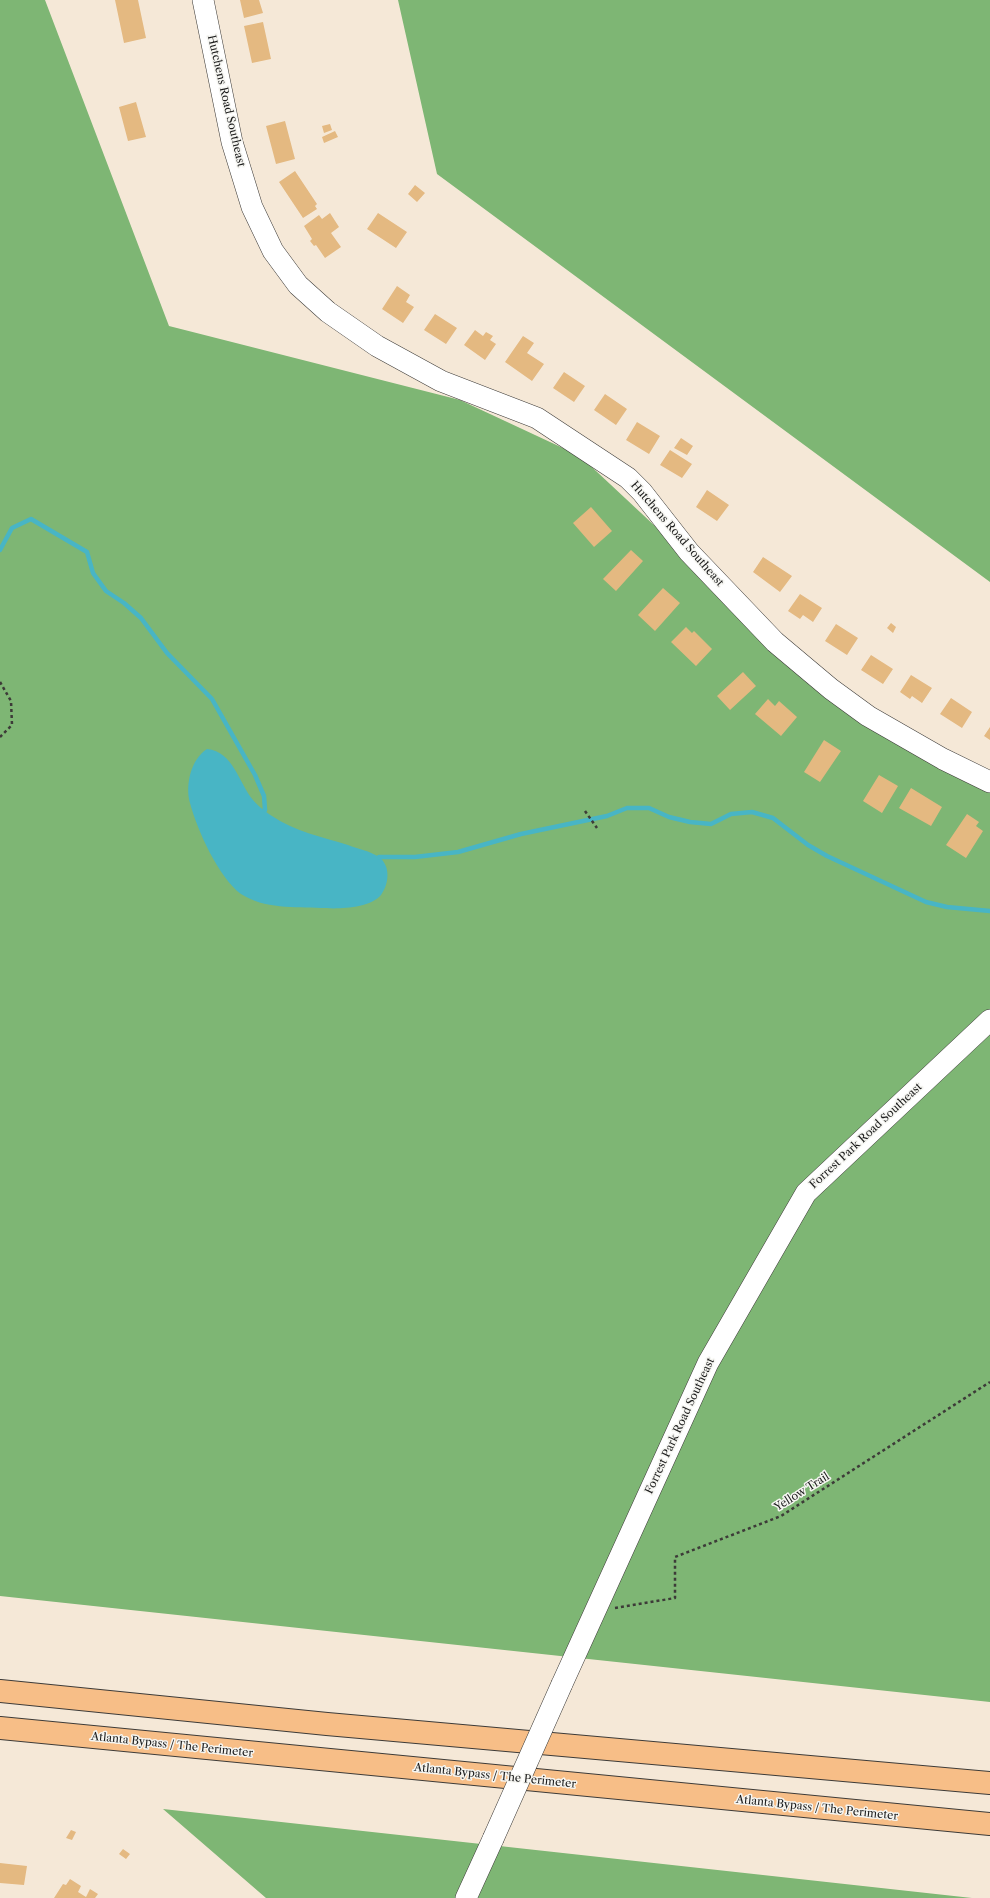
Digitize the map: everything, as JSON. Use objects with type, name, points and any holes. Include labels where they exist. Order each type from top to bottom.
[{"type":"highway","points":[[0,1691],[327,1724],[990,1783]]},
{"type":"highway","name":"Atlanta Bypass / The Perimeter","points":[[0,1728],[990,1824]]},
{"type":"street","name":"Hutchens Road Southeast","points":[[204,0],[232,142],[252,207],[273,252],[298,285],[328,312],[377,346],[441,381],[537,418],[628,478],[642,492],[689,552],[775,642],[797,661],[831,689],[868,716],[943,759],[990,782]]},
{"type":"street","name":"Forrest Park Road Southeast","points":[[466,1898],[708,1363],[806,1193],[990,1020]]},
{"type":"path","points":[[0,682],[11,701],[12,725],[0,737]]},
{"type":"path","points":[[584,811],[597,828]]},
{"type":"path","name":"Yellow Trail","points":[[595,1611],[675,1598],[676,1557],[781,1516],[990,1382]]},
{"type":"green space","points":[[0,0],[45,0],[169,326],[460,400],[580,456],[868,722],[990,790],[990,1702],[0,1596]]},
{"type":"green space","points":[[398,0],[990,0],[990,582],[437,174]]},
{"type":"green space","points":[[163,1809],[972,1898],[266,1898]]},
{"type":"water","points":[[207,749],[216,751],[229,762],[253,800],[272,816],[299,830],[364,850],[379,857],[386,865],[388,875],[386,886],[381,895],[376,900],[361,906],[336,908],[270,905],[250,899],[241,894],[225,877],[210,853],[193,814],[190,803],[188,788],[193,766],[201,753]]},
{"type":"building","points":[[115,0],[138,0],[146,38],[124,43]]},
{"type":"building","points":[[240,0],[259,0],[263,13],[244,18]]},
{"type":"building","points":[[263,22],[271,59],[252,63],[244,26]]},
{"type":"building","points":[[136,102],[146,137],[128,141],[119,107]]},
{"type":"building","points":[[285,121],[295,159],[276,164],[266,126]]},
{"type":"building","points":[[330,124],[332,130],[324,133],[322,126]]},
{"type":"building","points":[[335,131],[338,137],[324,143],[322,137]]},
{"type":"building","points":[[295,171],[317,204],[315,206],[317,209],[303,218],[279,182]]},
{"type":"building","points":[[415,185],[425,193],[417,202],[408,194]]},
{"type":"building","points":[[330,213],[339,227],[331,233],[341,247],[325,258],[316,245],[314,246],[310,241],[312,239],[304,226],[319,215],[322,219]]},
{"type":"building","points":[[378,213],[407,232],[396,248],[367,229]]},
{"type":"building","points":[[397,286],[410,295],[406,302],[414,307],[403,323],[382,309]]},
{"type":"building","points":[[435,314],[457,328],[446,344],[424,330]]},
{"type":"building","points":[[475,330],[483,336],[486,332],[493,336],[490,340],[496,344],[485,360],[464,345]]},
{"type":"building","points":[[523,336],[534,343],[527,353],[544,364],[532,381],[505,362]]},
{"type":"building","points":[[564,372],[585,386],[574,402],[553,388]]},
{"type":"building","points":[[605,394],[627,409],[616,425],[594,410]]},
{"type":"building","points":[[637,422],[660,436],[649,454],[626,440]]},
{"type":"building","points":[[681,438],[693,446],[687,455],[674,448]]},
{"type":"building","points":[[670,450],[692,464],[682,478],[660,465]]},
{"type":"building","points":[[707,490],[729,505],[717,521],[696,507]]},
{"type":"building","points":[[591,507],[612,531],[594,547],[573,523]]},
{"type":"building","points":[[631,550],[643,561],[616,591],[603,579]]},
{"type":"building","points":[[763,557],[792,576],[780,592],[753,572]]},
{"type":"building","points":[[663,588],[680,603],[655,631],[638,615]]},
{"type":"building","points":[[800,594],[822,608],[813,622],[803,615],[800,619],[788,611]]},
{"type":"building","points":[[891,623],[896,627],[893,633],[887,628]]},
{"type":"building","points":[[836,624],[858,638],[847,655],[825,641]]},
{"type":"building","points":[[686,627],[692,633],[694,631],[712,649],[696,666],[671,642]]},
{"type":"building","points":[[871,655],[893,669],[883,684],[861,670]]},
{"type":"building","points":[[743,672],[756,686],[730,710],[717,696]]},
{"type":"building","points":[[911,675],[932,688],[922,703],[912,696],[910,699],[900,692]]},
{"type":"building","points":[[951,698],[972,712],[962,728],[940,714]]},
{"type":"building","points":[[768,699],[775,706],[779,701],[797,717],[781,736],[755,714]]},
{"type":"building","points":[[990,727],[990,740],[984,736]]},
{"type":"building","points":[[824,740],[841,751],[820,782],[804,772]]},
{"type":"building","points":[[879,775],[898,786],[882,813],[863,801]]},
{"type":"building","points":[[911,788],[942,807],[931,826],[899,808]]},
{"type":"building","points":[[967,814],[979,822],[976,826],[983,831],[966,858],[946,845]]},
{"type":"building","points":[[71,1830],[76,1832],[72,1840],[66,1838]]},
{"type":"building","points":[[123,1849],[130,1854],[126,1859],[119,1854]]},
{"type":"building","points":[[0,1863],[27,1866],[24,1885],[0,1883]]},
{"type":"building","points":[[70,1879],[81,1886],[78,1892],[86,1897],[90,1889],[98,1894],[95,1898],[54,1898],[63,1884],[66,1885]]},
{"type":"waterway","points":[[0,550],[12,528],[31,519],[87,552],[93,573],[106,591],[124,603],[141,618],[167,653],[212,699],[255,775],[264,796],[265,810]]},
{"type":"waterway","points":[[379,857],[415,857],[458,852],[521,834],[607,816],[627,808],[649,808],[669,817],[690,822],[711,824],[731,814],[752,812],[773,818],[808,845],[827,856],[926,902],[947,907],[990,911]]}]
